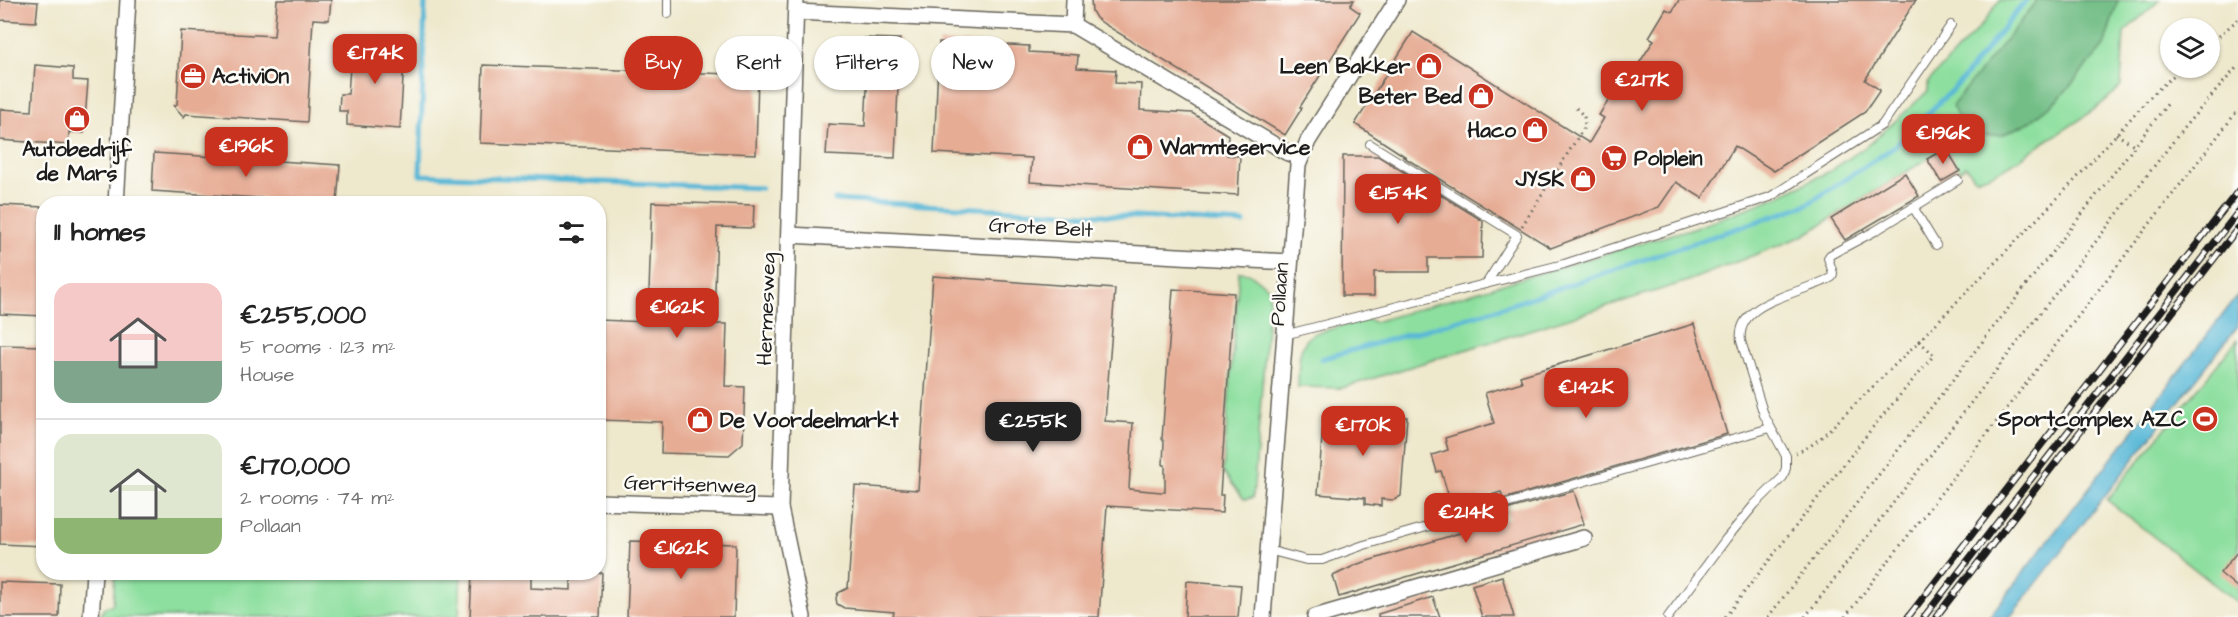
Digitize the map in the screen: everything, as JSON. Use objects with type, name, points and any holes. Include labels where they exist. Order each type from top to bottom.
[{"type":"street","points":[[116,196],[128,0]]},
{"type":"street","points":[[1073,25],[1074,0]]},
{"type":"street","name":"Pollaan","points":[[1263,617],[1299,157],[1397,0]]},
{"type":"street","points":[[796,6],[1073,25],[1286,152],[1299,157]]},
{"type":"street","name":"Hermesweg","points":[[796,6],[780,508],[803,617]]},
{"type":"street","name":"Grote Belt","points":[[789,235],[1290,261]]},
{"type":"street","name":"Gerritsenweg","points":[[606,502],[780,508]]},
{"type":"street","points":[[1315,617],[1584,538]]},
{"type":"street","points":[[91,617],[94,580]]},
{"type":"lane","points":[[668,0],[668,14]]},
{"type":"lane","points":[[1284,335],[1564,264],[1770,197],[1882,125],[1951,25]]},
{"type":"lane","points":[[1370,144],[1516,235],[1486,284]]},
{"type":"lane","points":[[1668,617],[1736,526],[1784,477],[1786,456],[1770,428],[1741,341],[1740,335],[1745,320],[1767,304],[1832,277],[1828,257],[1958,180]]},
{"type":"lane","points":[[1913,207],[1936,245]]},
{"type":"lane","points":[[1268,550],[1306,560],[1322,560],[1364,545],[1770,428]]},
{"type":"path","points":[[2220,35],[2238,19]]},
{"type":"path","points":[[1805,617],[2192,118],[2238,66]]},
{"type":"path","points":[[1786,456],[1809,447],[1823,436],[1919,341],[2059,196],[2153,94],[2171,78]]},
{"type":"path","points":[[1768,617],[2169,102]]},
{"type":"path","points":[[1516,235],[1585,126],[1584,116],[1573,105]]},
{"type":"path","points":[[1845,617],[2238,111]]},
{"type":"path","points":[[2116,134],[2134,145]]},
{"type":"path","points":[[1725,617],[1872,427],[1934,355],[1919,341]]},
{"type":"green space","points":[[2000,0],[2038,0],[2012,33],[1979,136],[2002,135],[2031,121],[2058,99],[2104,46],[2118,0],[2160,0],[2124,32],[2121,86],[2083,118],[1993,174],[1975,179],[1966,166],[1960,171],[1945,148],[1803,236],[1685,282],[1342,388],[1298,387],[1301,351],[1313,334],[1367,319],[1374,322],[1700,226],[1779,196],[1830,171],[1871,143],[1928,91],[1928,82],[1984,22]]},
{"type":"green space","points":[[2038,0],[2118,0],[2104,46],[2059,99],[2031,121],[2002,135],[1979,136],[1962,125],[1952,106]]},
{"type":"green space","points":[[1239,272],[1249,273],[1270,289],[1253,498],[1244,499],[1223,472]]},
{"type":"green space","name":"Sportcomplex AZC","points":[[2238,339],[2238,603],[2107,500]]},
{"type":"green space","points":[[115,580],[461,580],[459,617],[100,617],[104,608],[113,604]]},
{"type":"water","points":[[2238,295],[2238,326],[2010,617],[1989,617]]},
{"type":"building","points":[[0,0],[38,2],[36,22],[0,20]]},
{"type":"building","points":[[277,0],[331,0],[329,20],[313,19],[307,122],[186,114],[184,117],[174,106],[177,104],[181,31],[274,36]]},
{"type":"building","points":[[1091,0],[1354,0],[1350,6],[1360,13],[1300,107],[1302,108],[1285,135],[1104,24],[1096,18],[1092,11]]},
{"type":"building","points":[[1679,0],[1916,0],[1865,80],[1880,90],[1865,112],[1774,171],[1735,146],[1702,198],[1676,182],[1659,207],[1551,248],[1402,156],[1406,157],[1355,124],[1413,32],[1589,143],[1604,118],[1599,115],[1617,87],[1622,90],[1654,40],[1649,37],[1666,9],[1672,12]]},
{"type":"building","points":[[352,41],[405,44],[400,129],[347,125],[347,111],[339,111],[340,94],[348,94]]},
{"type":"building","points":[[1015,45],[1029,46],[1029,52],[1078,55],[1077,68],[1116,70],[1115,83],[1141,84],[1140,110],[1192,113],[1228,135],[1227,155],[1240,156],[1238,195],[1030,182],[1032,158],[934,153],[937,90],[1015,90]]},
{"type":"building","points":[[35,65],[73,68],[73,80],[88,81],[84,133],[69,132],[68,145],[0,140],[0,109],[32,111]]},
{"type":"building","points":[[483,65],[624,70],[624,90],[703,90],[703,73],[715,73],[715,90],[758,90],[756,154],[480,143]]},
{"type":"building","points":[[867,90],[898,90],[895,158],[826,155],[828,124],[865,126]]},
{"type":"building","points":[[1946,148],[1960,171],[1941,182],[1927,159]]},
{"type":"building","points":[[154,153],[340,165],[338,196],[229,196],[152,191]]},
{"type":"building","points":[[1343,156],[1378,156],[1483,221],[1482,258],[1428,258],[1428,272],[1374,272],[1374,296],[1342,296]]},
{"type":"building","points":[[1905,173],[1919,196],[1845,240],[1831,219]]},
{"type":"building","points":[[652,202],[754,205],[753,228],[717,227],[714,324],[727,324],[725,386],[745,387],[743,443],[729,455],[661,453],[662,422],[606,420],[606,320],[648,322]]},
{"type":"building","points":[[0,205],[36,207],[36,316],[0,314]]},
{"type":"building","points":[[933,276],[1115,289],[1105,421],[1133,423],[1129,489],[1161,492],[1165,492],[1164,441],[1162,439],[1173,289],[1234,293],[1220,495],[1223,495],[1222,513],[1107,506],[1099,617],[893,617],[894,612],[844,608],[837,604],[838,593],[848,588],[855,486],[918,490]]},
{"type":"building","points":[[1694,324],[1727,434],[1503,499],[1501,492],[1452,507],[1441,471],[1437,472],[1432,455],[1448,450],[1445,438],[1494,423],[1485,393],[1522,382],[1520,376]]},
{"type":"building","points":[[0,345],[36,346],[36,546],[0,544]]},
{"type":"building","points":[[1340,413],[1407,417],[1401,496],[1394,500],[1381,499],[1381,506],[1365,504],[1365,498],[1318,494],[1323,422],[1339,423]]},
{"type":"building","points":[[1574,491],[1584,524],[1339,597],[1333,576],[1358,564],[1509,518],[1506,510]]},
{"type":"building","points":[[630,541],[736,544],[734,617],[627,617]]},
{"type":"building","points":[[2238,551],[2238,588],[2220,573]]},
{"type":"building","points":[[1502,576],[1514,617],[1482,617],[1472,585]]},
{"type":"building","points":[[472,580],[531,580],[531,588],[571,590],[571,580],[602,580],[600,617],[470,617]]},
{"type":"building","points":[[1187,581],[1241,585],[1238,617],[1185,617]]},
{"type":"building","points":[[0,582],[60,584],[59,617],[0,617]]},
{"type":"building","points":[[1433,597],[1440,617],[1378,617],[1378,614]]},
{"type":"waterway","points":[[425,0],[420,175],[762,188]]},
{"type":"waterway","points":[[1321,359],[1491,311],[1806,205],[1893,148],[1961,81],[2026,0]]},
{"type":"waterway","points":[[835,200],[1244,223]]},
{"type":"railway","points":[[1908,617],[2238,191]]},
{"type":"railway","points":[[1924,617],[2238,212]]},
{"type":"railway","points":[[1936,617],[2238,228]]},
{"type":"place","name":"Leen Bakker","points":[[1429,66]]},
{"type":"place","name":"ActiviOn","points":[[193,76]]},
{"type":"place","name":"Beter Bed","points":[[1481,96]]},
{"type":"place","name":"Autobedrijf de Mars","points":[[77,119]]},
{"type":"place","name":"Haco","points":[[1535,130]]},
{"type":"place","name":"Warmteservice","points":[[1140,147]]},
{"type":"place","name":"Polplein","points":[[1614,158]]},
{"type":"place","name":"JYSK","points":[[1583,179]]},
{"type":"place","name":"Sportcomplex AZC","points":[[2205,419]]},
{"type":"place","name":"De Voordeelmarkt","points":[[700,420]]}]
